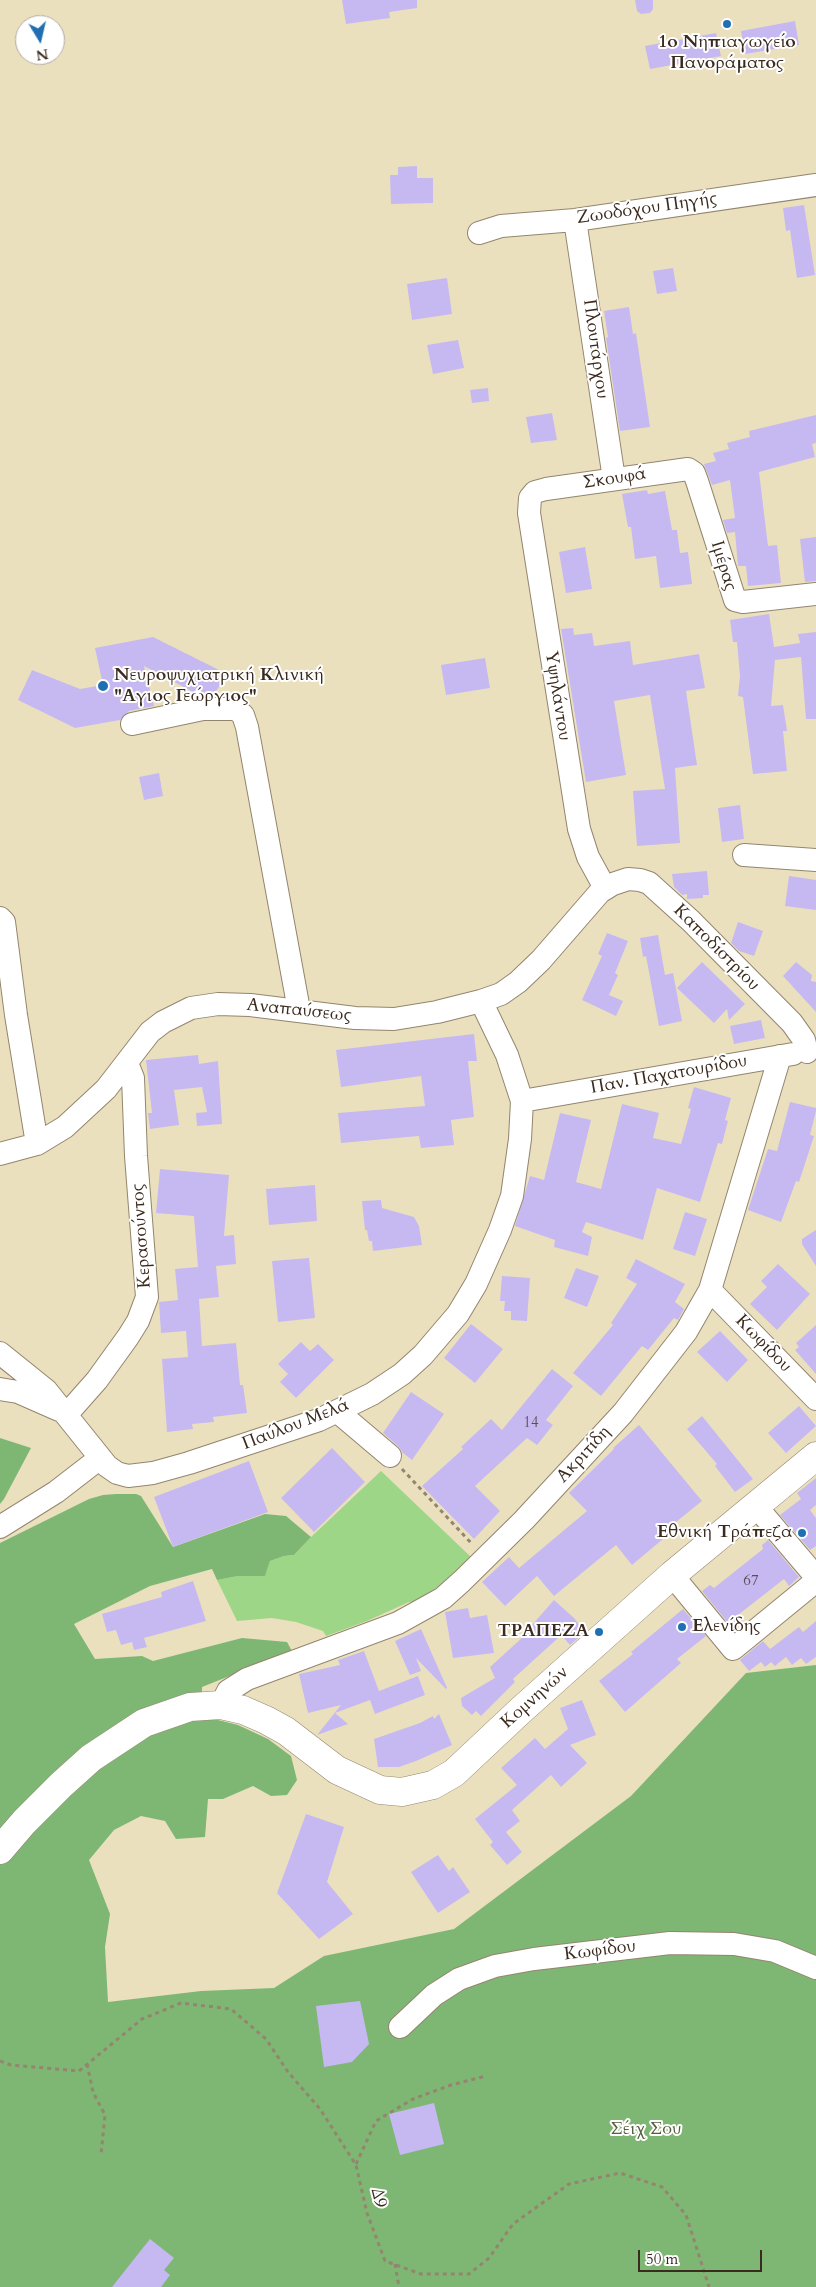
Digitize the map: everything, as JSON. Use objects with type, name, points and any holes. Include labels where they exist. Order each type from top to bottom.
[{"type":"main road","name":"Κομνηνών","points":[[0,1850],[60,1785],[91,1758],[144,1723],[176,1710],[206,1705],[221,1705],[243,1710],[280,1728],[337,1770],[360,1782],[390,1791],[421,1789],[454,1773],[672,1574],[816,1456]]},
{"type":"street","name":"Ζωοδόχου Πηγής","points":[[479,234],[501,226],[575,220],[816,184]]},
{"type":"street","name":"Πλουτάρχου","points":[[575,220],[614,479]]},
{"type":"street","name":"Σκουφά","points":[[529,499],[541,490],[681,468],[690,470],[697,481]]},
{"type":"street","name":"Ιμέρας","points":[[697,481],[736,601],[816,594]]},
{"type":"street","name":"Υψηλάντου","points":[[529,499],[529,512],[579,829],[590,862],[605,888]]},
{"type":"street","points":[[132,724],[203,709],[236,709],[243,715],[247,727],[299,1010]]},
{"type":"street","points":[[744,855],[816,860]]},
{"type":"street","name":"Καποδίστρίου","points":[[605,888],[621,881],[634,879],[645,881],[654,887],[691,921],[792,1023],[812,1051]]},
{"type":"street","name":"Αναπαύσεως","points":[[0,1154],[37,1144],[80,1116],[106,1089],[150,1032],[163,1022],[191,1008],[205,1005],[234,1004],[362,1018],[394,1019],[437,1012],[482,1000],[509,989],[529,972],[605,888]]},
{"type":"street","points":[[0,918],[4,922],[16,1015],[37,1144]]},
{"type":"street","name":"Παύλου Μελά","points":[[0,1354],[46,1390],[67,1414],[100,1458],[110,1469],[119,1474],[147,1474],[274,1436],[338,1412],[372,1394],[402,1374],[423,1355],[458,1314],[476,1284],[500,1230],[512,1196],[520,1139],[522,1101],[507,1055],[482,1000]]},
{"type":"street","name":"Παν. Παχατουρίδου","points":[[522,1101],[812,1051]]},
{"type":"street","name":"Ακριτίδη","points":[[221,1705],[228,1691],[246,1679],[376,1632],[418,1613],[448,1593],[486,1558],[577,1464],[623,1413],[697,1317],[710,1290],[780,1056]]},
{"type":"street","name":"Κερασούντος","points":[[67,1414],[97,1380],[128,1337],[138,1321],[147,1297],[136,1156],[133,1078],[127,1063]]},
{"type":"street","name":"Κωφίδου","points":[[710,1290],[816,1398]]},
{"type":"street","points":[[0,1389],[18,1392],[67,1414]]},
{"type":"street","points":[[338,1412],[390,1456]]},
{"type":"street","points":[[0,1527],[56,1492],[100,1458]]},
{"type":"street","points":[[755,1505],[816,1577]]},
{"type":"street","points":[[672,1574],[733,1649],[816,1581]]},
{"type":"street","name":"Κωφίδου","points":[[400,2027],[434,1995],[459,1979],[495,1966],[534,1959],[670,1943],[734,1944],[775,1951],[816,1968]]},
{"type":"path","points":[[390,1456],[486,1558]]},
{"type":"path","name":"Δ9","points":[[0,2061],[11,2065],[79,2071],[142,2019],[180,2003],[230,2009],[266,2039],[288,2072],[320,2110],[356,2165],[367,2214],[385,2261],[421,2274],[469,2274],[489,2258],[513,2224],[569,2184],[620,2174],[662,2187],[686,2215],[709,2287]]},
{"type":"path","points":[[87,2064],[93,2092],[105,2115],[101,2155]]},
{"type":"path","points":[[356,2165],[376,2121],[413,2099],[451,2085],[486,2076]]},
{"type":"path","points":[[395,2264],[399,2287]]},
{"type":"green space","points":[[0,1438],[31,1448],[0,1504]]},
{"type":"green space","points":[[381,1471],[471,1557],[450,1579],[413,1603],[409,1602],[367,1621],[326,1636],[323,1631],[296,1622],[272,1618],[237,1621],[217,1580],[238,1576],[265,1575],[270,1561],[294,1555]]},
{"type":"green space","name":"Σέιχ Σου","points":[[116,1494],[136,1494],[141,1496],[173,1547],[265,1514],[286,1516],[311,1537],[294,1555],[270,1561],[265,1576],[238,1576],[217,1580],[212,1569],[150,1586],[74,1624],[95,1659],[142,1656],[153,1661],[242,1638],[287,1642],[292,1651],[202,1687],[202,1716],[238,1725],[268,1739],[291,1756],[297,1780],[287,1795],[271,1796],[253,1786],[223,1799],[208,1799],[205,1837],[176,1839],[165,1821],[141,1816],[114,1830],[89,1860],[110,1914],[105,1947],[108,2002],[201,1991],[274,1988],[324,1956],[454,1929],[631,1796],[746,1673],[816,1665],[816,2287],[0,2287],[0,1543],[89,1499]]},
{"type":"building","points":[[342,0],[417,0],[417,8],[389,12],[390,18],[346,24]]},
{"type":"building","points":[[635,0],[653,0],[653,9],[650,13],[641,14],[637,11]]},
{"type":"building","points":[[795,21],[799,45],[745,54],[741,31]]},
{"type":"building","points":[[716,33],[721,56],[650,69],[645,46]]},
{"type":"building","points":[[417,166],[417,178],[433,178],[433,203],[391,204],[390,175],[398,175],[398,167]]},
{"type":"building","points":[[804,205],[815,275],[797,278],[790,230],[786,231],[783,208]]},
{"type":"building","points":[[673,268],[677,291],[657,294],[653,271]]},
{"type":"building","points":[[447,278],[452,314],[412,320],[407,284]]},
{"type":"building","points":[[629,307],[633,334],[636,333],[650,427],[620,431],[606,338],[608,337],[604,311]]},
{"type":"building","points":[[458,340],[464,368],[433,374],[427,345]]},
{"type":"building","points":[[488,388],[489,401],[472,403],[470,390]]},
{"type":"building","points":[[552,413],[557,440],[531,443],[526,417]]},
{"type":"building","points":[[816,415],[816,443],[812,444],[815,457],[759,472],[768,546],[777,545],[781,583],[748,586],[746,566],[738,566],[735,532],[727,533],[723,520],[735,518],[730,480],[712,485],[704,464],[716,461],[713,453],[729,449],[727,443],[750,437],[749,431]]},
{"type":"building","points":[[647,490],[648,494],[665,491],[672,530],[677,530],[680,553],[688,552],[692,584],[660,588],[656,556],[635,559],[631,527],[628,527],[622,494]]},
{"type":"building","points":[[816,537],[816,581],[805,582],[800,539]]},
{"type":"building","points":[[585,547],[592,589],[566,593],[559,552]]},
{"type":"building","points":[[769,614],[774,647],[800,643],[798,634],[816,632],[816,719],[806,719],[801,657],[775,660],[771,706],[783,705],[787,731],[783,731],[787,771],[753,774],[743,697],[738,696],[740,676],[737,642],[733,642],[730,620]]},
{"type":"building","points":[[573,628],[574,635],[592,633],[594,646],[630,641],[633,665],[699,654],[705,688],[686,691],[697,765],[675,768],[680,843],[637,846],[633,791],[665,789],[650,695],[614,701],[626,775],[586,782],[561,629]]},
{"type":"building","points":[[153,637],[227,674],[213,696],[201,696],[144,666],[154,706],[129,711],[120,720],[75,728],[18,700],[32,670],[80,689],[103,685],[95,648]]},
{"type":"building","points":[[485,658],[490,688],[446,695],[441,665]]},
{"type":"building","points":[[159,773],[163,796],[144,800],[139,777]]},
{"type":"building","points":[[740,805],[744,839],[722,842],[718,808]]},
{"type":"building","points":[[707,871],[709,895],[703,895],[703,898],[687,899],[687,894],[682,895],[674,887],[672,874]]},
{"type":"building","points":[[789,876],[816,880],[816,910],[785,906]]},
{"type":"building","points":[[738,922],[763,931],[754,956],[739,951],[731,943]]},
{"type":"building","points":[[607,933],[628,941],[615,973],[618,975],[609,995],[623,1001],[616,1016],[582,1000],[602,956],[598,954]]},
{"type":"building","points":[[658,935],[665,975],[673,973],[682,1021],[659,1026],[646,956],[643,957],[640,938]]},
{"type":"building","points":[[702,962],[745,1004],[729,1020],[727,1009],[714,1023],[677,988]]},
{"type":"building","points":[[796,962],[812,975],[811,981],[816,982],[816,1012],[783,976]]},
{"type":"building","points":[[761,1020],[765,1038],[734,1044],[730,1026]]},
{"type":"building","points":[[474,1034],[477,1061],[468,1061],[474,1117],[451,1120],[454,1145],[421,1148],[419,1136],[341,1143],[338,1113],[425,1106],[421,1076],[341,1087],[336,1050]]},
{"type":"building","points":[[198,1055],[199,1064],[218,1061],[222,1124],[197,1126],[196,1113],[207,1112],[202,1087],[174,1090],[179,1125],[150,1129],[148,1113],[152,1113],[146,1060]]},
{"type":"building","points":[[694,1087],[731,1098],[725,1120],[728,1121],[722,1144],[718,1143],[700,1202],[657,1188],[643,1240],[586,1222],[582,1232],[592,1237],[588,1256],[554,1247],[555,1240],[515,1226],[530,1176],[544,1180],[560,1113],[591,1120],[576,1182],[601,1189],[622,1104],[659,1113],[653,1138],[681,1144],[691,1109],[688,1108]]},
{"type":"building","points":[[790,1102],[816,1108],[816,1111],[810,1135],[814,1136],[799,1182],[796,1181],[781,1222],[748,1210],[768,1149],[777,1151]]},
{"type":"building","points":[[160,1169],[229,1175],[224,1236],[234,1235],[236,1264],[216,1266],[219,1297],[199,1299],[202,1346],[236,1343],[240,1385],[243,1385],[247,1413],[213,1417],[214,1422],[192,1424],[193,1429],[167,1432],[162,1359],[188,1357],[186,1331],[161,1333],[159,1302],[178,1300],[175,1269],[198,1267],[194,1216],[156,1213]]},
{"type":"building","points":[[315,1185],[317,1221],[269,1225],[266,1189]]},
{"type":"building","points":[[381,1200],[382,1208],[414,1217],[419,1226],[422,1245],[373,1251],[372,1241],[369,1241],[367,1230],[365,1230],[362,1201]]},
{"type":"building","points":[[685,1212],[707,1219],[695,1256],[673,1249]]},
{"type":"building","points":[[816,1230],[816,1266],[802,1244],[802,1239]]},
{"type":"building","points":[[309,1258],[315,1318],[278,1322],[272,1261]]},
{"type":"building","points":[[636,1259],[685,1284],[675,1302],[684,1309],[678,1320],[674,1318],[648,1350],[642,1346],[601,1396],[573,1373],[613,1325],[611,1323],[637,1284],[626,1278]]},
{"type":"building","points":[[778,1264],[810,1294],[777,1330],[750,1304],[767,1287],[761,1281]]},
{"type":"building","points":[[576,1268],[599,1276],[587,1307],[564,1298]]},
{"type":"building","points":[[502,1276],[530,1278],[527,1321],[511,1320],[511,1311],[504,1311],[505,1301],[500,1301]]},
{"type":"building","points":[[471,1324],[503,1349],[475,1383],[444,1358]]},
{"type":"building","points":[[816,1325],[816,1374],[795,1350],[799,1347],[796,1343]]},
{"type":"building","points":[[720,1331],[748,1360],[727,1382],[697,1352]]},
{"type":"building","points":[[301,1342],[310,1351],[318,1344],[334,1360],[296,1398],[280,1382],[288,1374],[278,1364]]},
{"type":"building","points":[[552,1369],[573,1386],[546,1420],[553,1425],[537,1445],[527,1438],[475,1486],[500,1511],[474,1539],[422,1486],[463,1449],[461,1447],[491,1419],[502,1430]]},
{"type":"building","points":[[411,1392],[444,1414],[412,1460],[383,1433]]},
{"type":"building","points":[[799,1406],[816,1426],[786,1453],[768,1433]]},
{"type":"building","points":[[702,1416],[753,1479],[735,1492],[715,1466],[717,1464],[687,1429]]},
{"type":"building","points":[[639,1425],[702,1501],[660,1535],[663,1539],[632,1565],[616,1545],[554,1596],[537,1576],[505,1606],[482,1582],[509,1557],[519,1568],[587,1511],[569,1493],[613,1448]]},
{"type":"building","points":[[332,1448],[365,1482],[314,1532],[281,1498]]},
{"type":"building","points":[[249,1461],[268,1512],[173,1547],[154,1497]]},
{"type":"building","name":"Εθνική Τράπεζα","points":[[816,1478],[816,1505],[810,1510],[816,1518],[816,1546],[810,1550],[780,1515],[801,1499],[797,1493]]},
{"type":"building","points":[[768,1540],[799,1577],[789,1586],[784,1579],[738,1615],[743,1621],[733,1629],[702,1591],[710,1585],[714,1588],[763,1549],[762,1545]]},
{"type":"building","points":[[193,1581],[206,1621],[144,1638],[147,1647],[134,1650],[132,1642],[121,1645],[116,1630],[107,1632],[102,1614],[162,1597],[161,1592]]},
{"type":"building","points":[[554,1600],[574,1618],[585,1632],[570,1645],[552,1624],[558,1638],[513,1679],[515,1682],[481,1716],[476,1711],[472,1715],[462,1706],[461,1698],[495,1678],[490,1667],[534,1627],[532,1625]]},
{"type":"building","points":[[468,1608],[470,1618],[487,1615],[494,1653],[453,1658],[445,1612]]},
{"type":"building","points":[[683,1609],[706,1636],[677,1659],[681,1663],[625,1712],[599,1681],[633,1654],[631,1652]]},
{"type":"building","points":[[816,1621],[816,1657],[806,1664],[801,1658],[792,1665],[786,1657],[775,1666],[771,1662],[765,1667],[761,1662],[749,1671],[740,1660],[763,1641],[770,1649],[799,1627],[803,1632]]},
{"type":"building","points":[[421,1629],[446,1689],[416,1658],[421,1671],[410,1675],[395,1641]]},
{"type":"building","points":[[364,1651],[379,1691],[418,1676],[425,1695],[375,1714],[370,1700],[335,1713],[348,1724],[317,1735],[341,1705],[308,1713],[299,1674],[340,1665],[338,1660]]},
{"type":"building","points":[[582,1700],[596,1735],[570,1745],[587,1763],[561,1787],[551,1775],[512,1810],[520,1821],[506,1832],[522,1852],[507,1865],[490,1845],[493,1842],[475,1819],[517,1785],[501,1768],[535,1738],[545,1749],[568,1729],[560,1708]]},
{"type":"building","points":[[439,1714],[452,1745],[399,1767],[378,1767],[374,1739],[420,1723],[433,1716],[434,1719]]},
{"type":"building","points":[[306,1814],[344,1827],[327,1882],[353,1914],[319,1939],[277,1893]]},
{"type":"building","points":[[438,1855],[449,1871],[453,1867],[470,1892],[438,1913],[411,1872]]},
{"type":"building","points":[[360,2001],[369,2044],[352,2062],[324,2067],[316,2006]]},
{"type":"building","points":[[434,2103],[444,2144],[400,2155],[389,2114]]},
{"type":"building","points":[[150,2239],[174,2258],[164,2270],[170,2275],[161,2287],[112,2287]]},
{"type":"place","name":"1ο Νηπιαγωγείο Πανοράματος","points":[[727,24]]},
{"type":"place","name":"Νευροψυχιατρική Κλινική \"Αγιος Γεώργιος\"","points":[[103,686]]},
{"type":"place","name":"Εθνική Τράπεζα","points":[[802,1533]]},
{"type":"place","name":"Ελενίδης","points":[[682,1627]]},
{"type":"place","name":"ΤΡΑΠΕΖΑ","points":[[599,1632]]}]
